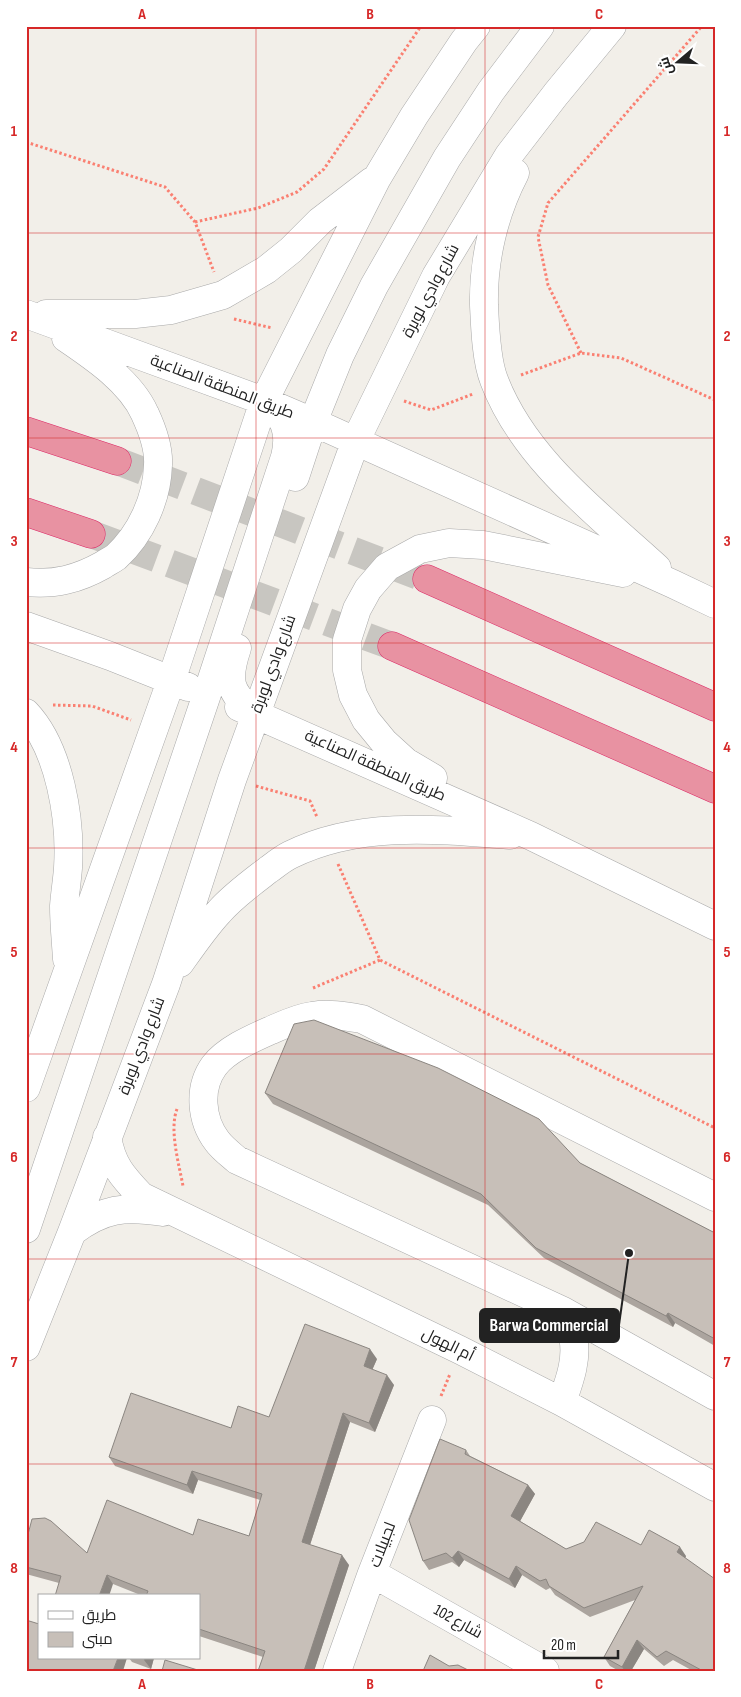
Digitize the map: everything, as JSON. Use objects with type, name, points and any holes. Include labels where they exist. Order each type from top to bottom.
[{"type":"highway","points":[[26,431],[117,461]]},
{"type":"highway","points":[[26,512],[91,534]]},
{"type":"highway","points":[[427,579],[715,707]]},
{"type":"highway","points":[[392,646],[715,789]]},
{"type":"street","points":[[26,1088],[34,1046],[67,974],[171,681],[264,402],[377,178],[414,116],[476,26]]},
{"type":"street","points":[[256,714],[234,692],[231,686],[230,671],[313,422],[340,355],[374,286],[446,158],[491,91],[540,26]]},
{"type":"street","name":"شارع وادي لوبرة","points":[[26,1347],[72,1232],[166,984],[232,780],[356,440],[436,276],[509,155],[612,26]]},
{"type":"street","points":[[556,94],[507,187],[492,234],[483,280],[485,333],[494,379],[512,417],[552,470],[673,584]]},
{"type":"street","points":[[26,314],[135,314],[171,310],[223,295],[266,270],[291,250],[320,221],[377,178]]},
{"type":"street","points":[[26,314],[76,345],[129,389],[144,412],[154,437],[159,464],[155,488],[148,511],[134,536],[116,558],[86,575],[61,582],[26,582]]},
{"type":"street","name":"طريق المنطقة الصناعية","points":[[26,314],[264,402],[356,440],[715,604]]},
{"type":"street","points":[[26,1229],[207,694],[287,447],[286,428],[282,417],[264,402]]},
{"type":"street","points":[[531,836],[406,762],[384,742],[366,720],[353,695],[347,670],[347,640],[357,608],[368,589],[387,567],[420,549],[449,543],[483,545],[673,584]]},
{"type":"street","name":"طريق المنطقة الصناعية","points":[[26,626],[110,656],[256,714],[531,836],[715,926]]},
{"type":"street","points":[[28,715],[50,751],[60,784],[68,826],[68,867],[64,906],[67,974]]},
{"type":"street","points":[[166,984],[219,912],[255,880],[289,855],[351,835],[385,830],[448,830],[531,836]]},
{"type":"street","points":[[715,1196],[362,1019],[328,1014],[310,1016],[289,1022],[241,1045],[214,1066],[204,1088],[203,1108],[208,1125],[217,1142],[237,1160],[563,1311],[715,1396]]},
{"type":"street","name":"أم الهول","points":[[107,1137],[110,1155],[123,1178],[141,1196],[460,1350],[562,1402],[715,1487]]},
{"type":"street","name":"أم الهول","points":[[72,1232],[87,1220],[111,1211],[137,1208],[177,1214]]},
{"type":"street","points":[[562,1402],[574,1361],[573,1337],[563,1311]]},
{"type":"street","name":"لجبيلات","points":[[337,1671],[372,1573],[432,1420]]},
{"type":"street","name":"شارع 102","points":[[372,1573],[545,1671]]},
{"type":"path","points":[[194,222],[258,208],[296,192],[324,168],[421,26]]},
{"type":"path","points":[[582,353],[548,285],[538,237],[548,203],[702,26]]},
{"type":"path","points":[[28,715],[49,705],[92,706],[154,727]]},
{"type":"path","points":[[232,780],[310,801],[380,960],[715,1128]]},
{"type":"path","points":[[432,1420],[460,1350]]},
{"type":"building","points":[[314,1020],[438,1068],[539,1119],[580,1163],[715,1233],[715,1339],[668,1313],[666,1316],[536,1248],[481,1194],[265,1093],[294,1024]]},
{"type":"building","points":[[305,1324],[370,1349],[364,1366],[387,1375],[369,1423],[343,1413],[302,1542],[342,1555],[304,1671],[258,1671],[265,1651],[200,1629],[200,1594],[147,1594],[148,1591],[107,1575],[100,1594],[56,1594],[61,1576],[26,1567],[26,1542],[32,1519],[45,1518],[51,1521],[87,1553],[107,1500],[193,1535],[198,1519],[249,1536],[262,1494],[192,1471],[187,1485],[109,1457],[131,1393],[231,1428],[238,1406],[269,1417]]},
{"type":"building","points":[[440,1439],[466,1450],[465,1454],[528,1485],[511,1516],[566,1549],[584,1542],[596,1522],[641,1545],[649,1530],[680,1547],[677,1552],[715,1579],[715,1671],[703,1671],[666,1651],[657,1657],[637,1640],[622,1667],[604,1657],[643,1586],[584,1608],[549,1586],[546,1579],[540,1581],[516,1566],[509,1579],[458,1551],[452,1558],[446,1553],[423,1561],[409,1520]]},
{"type":"building","points":[[26,1620],[38,1624],[38,1660],[117,1660],[113,1671],[26,1671]]},
{"type":"building","points":[[430,1655],[449,1666],[458,1665],[470,1671],[423,1671]]},
{"type":"building","points":[[165,1660],[201,1671],[162,1671]]},
{"type":"tunnel","points":[[117,461],[427,579]]},
{"type":"tunnel","points":[[91,534],[392,646]]},
{"type":"place","name":"Barwa Commercial","points":[[629,1253]]}]
